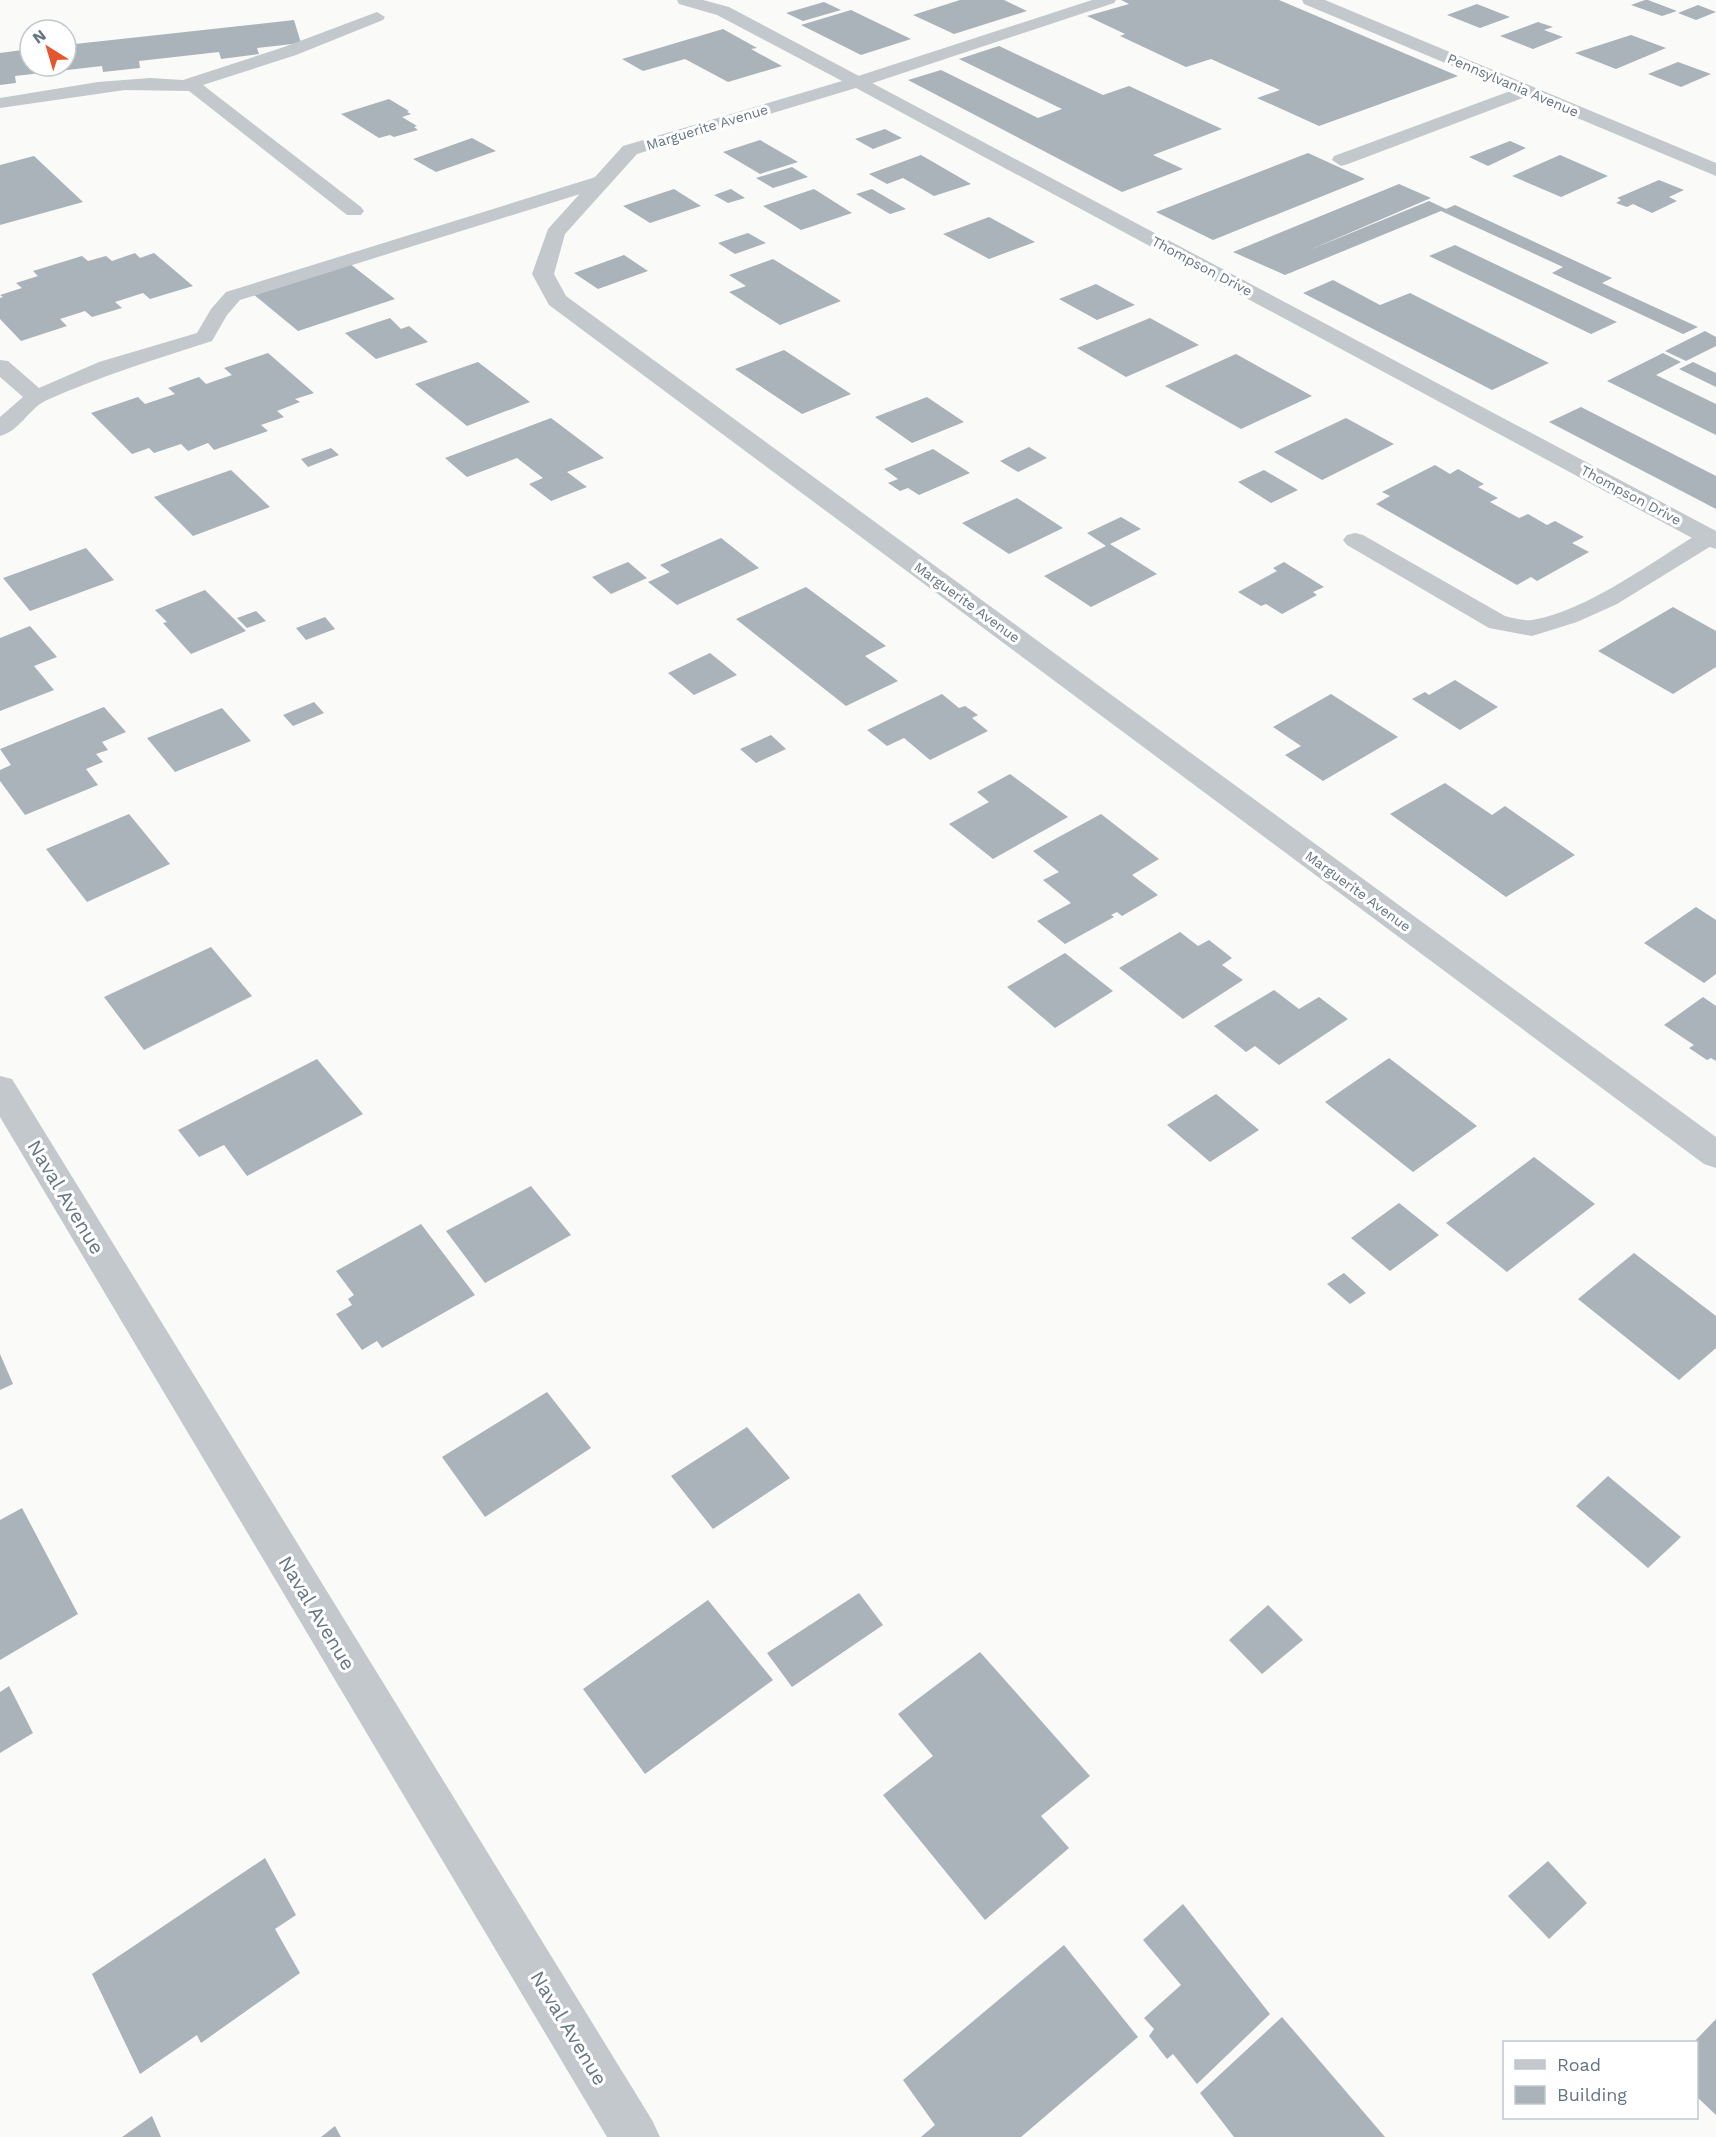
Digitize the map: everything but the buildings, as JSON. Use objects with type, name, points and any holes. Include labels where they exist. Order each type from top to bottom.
[{"type":"street","name":"Thompson Drive","points":[[685,0],[723,11],[1713,539]]},
{"type":"street","name":"Pennsylvania Avenue","points":[[1310,0],[1716,170]]},
{"type":"street","name":"Marguerite Avenue","points":[[858,82],[630,150],[555,233],[543,274],[557,300],[1716,1155]]},
{"type":"street","name":"Naval Avenue","points":[[0,1088],[635,2137]]},
{"type":"lane","points":[[858,82],[1108,0]]},
{"type":"lane","points":[[0,103],[118,86],[186,86],[290,51],[377,17]]},
{"type":"lane","points":[[186,86],[206,94],[354,211]]},
{"type":"lane","points":[[1341,160],[1527,90]]},
{"type":"lane","points":[[0,429],[36,397],[107,367],[205,337],[218,313],[233,296],[283,278],[602,181]]},
{"type":"lane","points":[[0,366],[36,397]]},
{"type":"lane","points":[[1355,540],[1498,623],[1532,628],[1568,617],[1608,599],[1713,539]]}]
